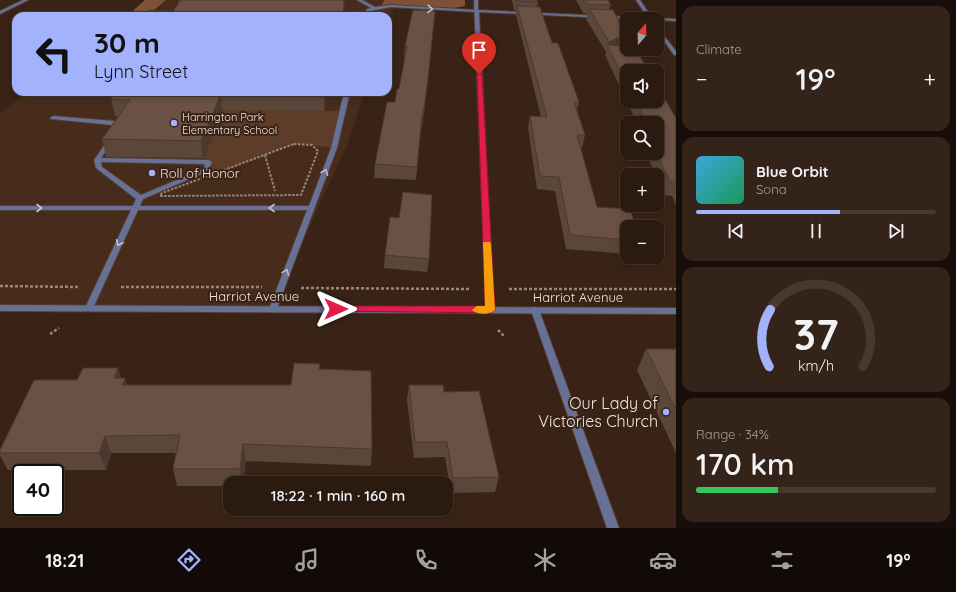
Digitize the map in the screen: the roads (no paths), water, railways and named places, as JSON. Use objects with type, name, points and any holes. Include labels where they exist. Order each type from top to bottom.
[{"type":"street","points":[[0,14],[26,0]]},
{"type":"street","points":[[359,0],[374,8]]},
{"type":"street","points":[[476,0],[490,310]]},
{"type":"street","points":[[638,0],[646,12]]},
{"type":"street","points":[[367,12],[368,10],[374,8],[391,6],[620,18]]},
{"type":"street","points":[[664,20],[676,20]]},
{"type":"street","points":[[664,38],[676,54]]},
{"type":"street","points":[[273,309],[334,148],[346,96]]},
{"type":"street","points":[[53,118],[114,123],[118,129],[97,160],[99,168],[140,198]]},
{"type":"street","points":[[89,308],[140,198],[206,170],[209,162],[97,160]]},
{"type":"street","points":[[0,208],[311,208]]},
{"type":"street","name":"Harriot Avenue","points":[[0,308],[676,311]]},
{"type":"street","points":[[535,310],[613,528]]},
{"type":"place","name":"Harrington Park Elementary School","points":[[174,123]]},
{"type":"place","name":"Roll of Honor","points":[[152,173]]},
{"type":"place","name":"Our Lady of Victories Church","points":[[666,412]]}]
